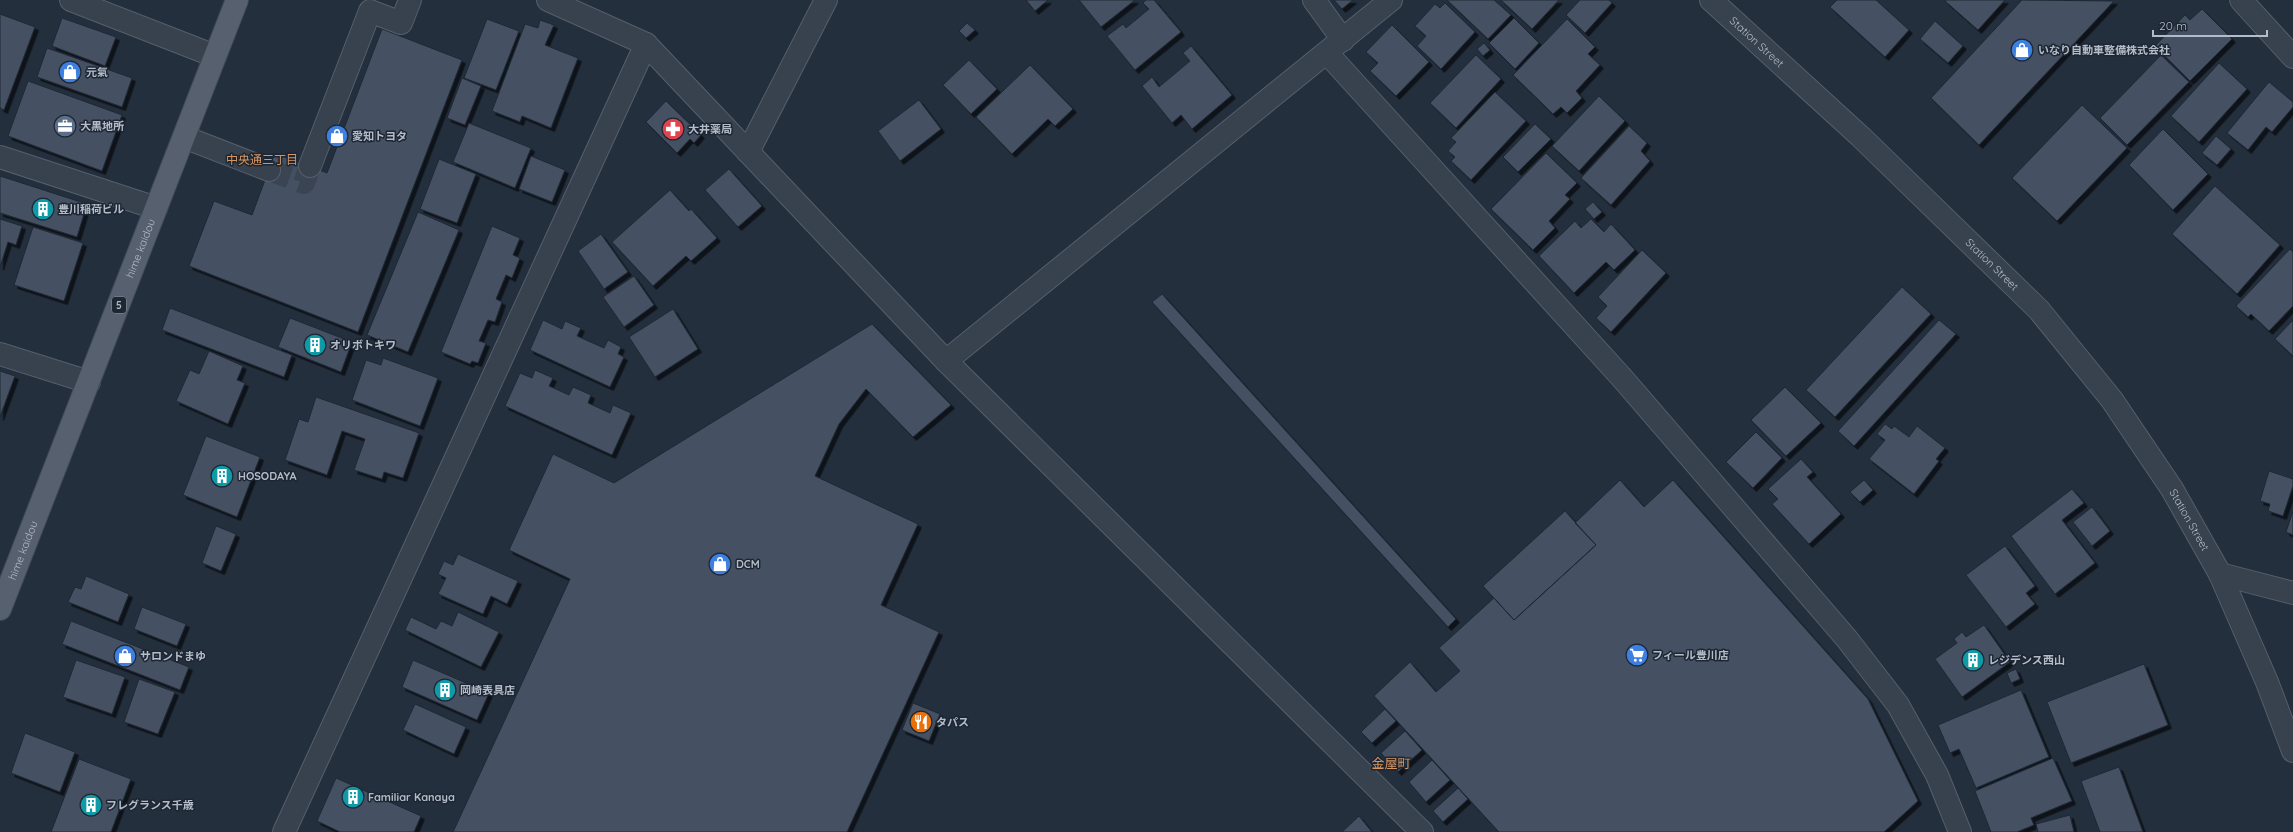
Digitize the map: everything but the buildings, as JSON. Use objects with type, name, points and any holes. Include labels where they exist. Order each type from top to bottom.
[{"type":"main road","name":"hime kaidou","points":[[0,609],[237,0]]},
{"type":"street","points":[[71,0],[215,56]]},
{"type":"street","points":[[310,166],[370,10],[401,23],[410,0]]},
{"type":"street","points":[[548,0],[646,44],[946,360],[1422,832]]},
{"type":"street","points":[[748,152],[826,0]]},
{"type":"street","points":[[1314,0],[1335,47],[1847,639],[1898,705],[1937,774],[1960,832]]},
{"type":"street","points":[[946,360],[1335,47],[1391,0]]},
{"type":"street","name":"Station Street","points":[[1712,0],[1861,137],[2039,310],[2112,400],[2172,489],[2220,574],[2267,682],[2293,751]]},
{"type":"street","points":[[2242,0],[2293,57]]},
{"type":"street","points":[[284,832],[646,44]]},
{"type":"street","points":[[184,137],[269,170]]},
{"type":"street","points":[[0,157],[156,208]]},
{"type":"street","points":[[0,354],[89,382]]},
{"type":"street","points":[[2220,574],[2293,593]]},
{"type":"tunnel","points":[[269,170],[304,183],[310,166]]},
{"type":"place","name":"いなり自動車整備株式会社","points":[[2022,50]]},
{"type":"place","name":"元氣","points":[[70,72]]},
{"type":"place","name":"大黒地所","points":[[65,126]]},
{"type":"place","name":"大井薬局","points":[[673,129]]},
{"type":"place","name":"愛知トヨタ","points":[[337,136]]},
{"type":"place","name":"豊川稲荷ビル","points":[[43,209]]},
{"type":"place","name":"オリボトキワ","points":[[315,345]]},
{"type":"place","name":"HOSODAYA","points":[[222,476]]},
{"type":"place","name":"DCM","points":[[720,564]]},
{"type":"place","name":"フィール豊川店","points":[[1637,655]]},
{"type":"place","name":"サロンドまゆ","points":[[125,656]]},
{"type":"place","name":"レジデンス西山","points":[[1973,660]]},
{"type":"place","name":"岡崎表具店","points":[[445,690]]},
{"type":"place","name":"タパス","points":[[921,722]]},
{"type":"place","name":"Familiar Kanaya","points":[[353,797]]},
{"type":"place","name":"フレグランス千歳","points":[[91,805]]},
{"type":"district","name":"中央通三丁目","points":[[262,160]]},
{"type":"district","name":"金屋町","points":[[1391,763]]}]
